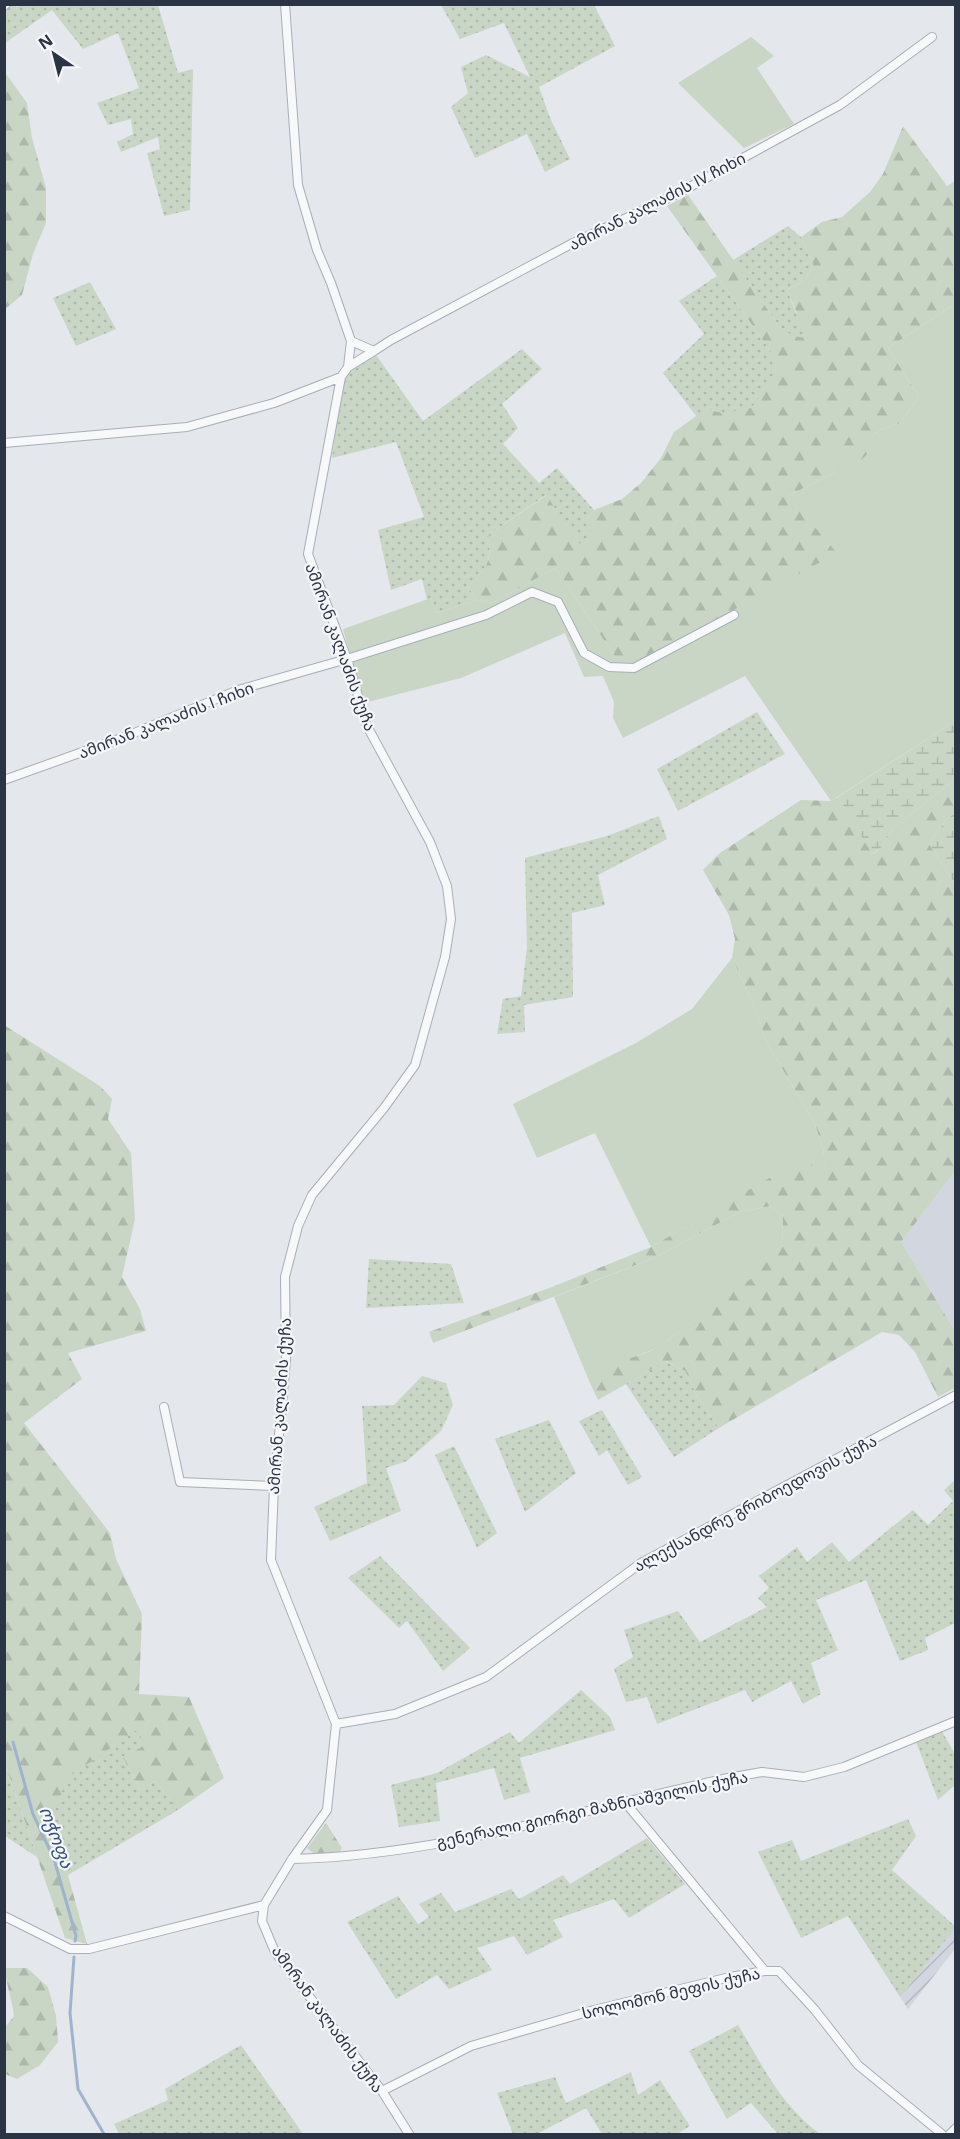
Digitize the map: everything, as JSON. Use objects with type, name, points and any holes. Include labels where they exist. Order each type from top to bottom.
[{"type":"street","points":[[285,4],[298,185],[317,250],[351,341],[348,367]]},
{"type":"street","name":"ამირან კალაძის IV ჩიხი","points":[[348,367],[391,339],[573,243],[675,195],[840,105],[932,37]]},
{"type":"street","points":[[351,341],[374,351]]},
{"type":"street","name":"ამირან კალაძის ქუჩა","points":[[348,367],[340,377],[308,554],[347,659],[367,726],[430,842],[447,886],[451,919],[445,957],[415,1065],[384,1108],[312,1195],[298,1226],[285,1277],[286,1361],[274,1486],[271,1560],[336,1724],[327,1810],[292,1859],[264,1905],[262,1921],[275,1952],[382,2091],[409,2134]]},
{"type":"street","points":[[4,443],[187,427],[274,403],[340,377]]},
{"type":"street","name":"ამირან კალაძის I ჩიხი","points":[[4,780],[127,736],[238,690],[347,659],[486,615],[532,592],[558,602],[584,653],[609,667],[634,668],[734,615]]},
{"type":"street","name":"ალექსანდრე გრიბოედოვის ქუჩა","points":[[336,1724],[395,1714],[486,1677],[641,1563],[956,1395]]},
{"type":"street","points":[[164,1407],[180,1482],[274,1486]]},
{"type":"street","name":"გენერალი გიორგი მაზნიაშვილის ქუჩა","points":[[292,1859],[337,1858],[462,1840],[728,1778],[762,1773],[804,1777],[844,1767],[956,1721]]},
{"type":"street","points":[[624,1801],[765,1971]]},
{"type":"street","points":[[4,1916],[70,1949],[89,1949],[264,1905]]},
{"type":"street","name":"სოლომონ მეფის ქუჩა","points":[[382,2091],[471,2046],[594,2010],[730,1977],[779,1971],[815,2010],[858,2065],[942,2134]]},
{"type":"street","points":[[950,2134],[956,2128]]},
{"type":"shaded area","points":[[955,1171],[955,1331],[901,1242]]},
{"type":"shaded area","points":[[955,1927],[955,1949],[908,2009],[900,1997]]},
{"type":"green space","points":[[21,4],[158,5],[178,73],[193,69],[190,210],[164,216],[147,153],[160,149],[158,137],[121,152],[117,142],[133,134],[131,119],[108,125],[97,103],[139,88],[118,33],[83,49],[52,10],[5,43],[4,5],[17,7]]},
{"type":"green space","points":[[441,5],[594,5],[615,46],[539,87],[550,118],[570,159],[545,172],[527,134],[475,158],[451,107],[468,93],[461,67],[486,55],[530,77],[504,23],[460,39]]},
{"type":"green space","points":[[751,37],[774,56],[757,68],[794,124],[744,148],[678,83]]},
{"type":"green space","points":[[4,71],[27,103],[32,138],[46,188],[46,223],[33,254],[22,295],[5,309]]},
{"type":"green space","points":[[903,126],[947,186],[955,181],[955,304],[888,348],[919,397],[900,423],[880,430],[872,436],[873,449],[853,467],[837,449],[823,457],[835,472],[788,496],[837,553],[643,660],[617,659],[555,568],[493,603],[477,600],[468,587],[487,564],[490,552],[488,535],[547,495],[582,547],[585,522],[594,510],[622,499],[641,483],[661,458],[674,432],[706,409],[723,413],[774,356],[667,206],[688,195],[780,327],[797,313],[787,290],[805,280],[813,265],[801,237],[822,222],[842,217],[870,192],[883,174]]},
{"type":"green space","points":[[788,226],[801,237],[813,265],[805,280],[787,290],[806,338],[793,336],[780,327],[733,260]]},
{"type":"green space","points":[[717,276],[774,356],[774,379],[751,408],[723,413],[706,409],[697,417],[663,373],[704,334],[679,301]]},
{"type":"green space","points":[[90,282],[116,329],[76,346],[53,298]]},
{"type":"green space","points":[[955,304],[955,721],[831,801],[745,676],[623,738],[613,718],[614,702],[603,676],[584,677],[565,633],[461,678],[364,703],[343,629],[431,598],[436,613],[477,600],[493,603],[555,568],[617,659],[836,553],[788,496],[835,472],[822,457],[837,448],[853,466],[872,436],[880,430],[900,423],[919,397],[888,348]]},
{"type":"green space","points":[[522,349],[542,369],[502,404],[518,428],[503,444],[539,483],[557,468],[594,510],[585,522],[594,539],[582,547],[546,495],[488,535],[490,551],[487,564],[468,587],[477,600],[436,613],[431,598],[427,600],[422,579],[391,590],[378,530],[424,517],[396,442],[332,458],[340,397],[348,373],[376,355],[423,421]]},
{"type":"green space","points":[[757,712],[785,754],[678,811],[657,769]]},
{"type":"green space","points":[[955,721],[955,781],[893,828],[882,847],[872,854],[838,797]]},
{"type":"green space","points":[[955,781],[955,813],[946,820],[929,844],[955,884],[955,1171],[901,1242],[955,1331],[955,1388],[938,1397],[915,1352],[899,1335],[882,1332],[719,1428],[698,1398],[685,1371],[666,1361],[598,1400],[590,1383],[603,1372],[617,1363],[660,1346],[756,1275],[782,1244],[783,1216],[770,1206],[740,1212],[654,1258],[433,1343],[429,1332],[552,1287],[651,1247],[807,1156],[828,1192],[823,1149],[815,1124],[766,1041],[758,1015],[732,958],[735,939],[729,915],[703,870],[720,853],[801,800],[831,801],[838,797],[873,854],[882,847],[893,828]]},
{"type":"green space","points":[[955,813],[955,884],[929,844],[946,820]]},
{"type":"green space","points":[[659,816],[667,839],[598,875],[605,905],[572,913],[573,997],[524,1005],[525,1032],[497,1034],[503,999],[521,996],[527,948],[525,858],[607,836]]},
{"type":"green space","points":[[732,958],[758,1015],[766,1041],[815,1124],[823,1149],[829,1194],[807,1157],[651,1247],[595,1133],[537,1158],[513,1104],[636,1043],[692,1009]]},
{"type":"green space","points":[[4,1025],[100,1086],[112,1099],[108,1119],[131,1153],[135,1219],[122,1277],[140,1309],[146,1331],[68,1353],[82,1379],[24,1423],[110,1533],[116,1559],[142,1614],[139,1694],[189,1697],[224,1778],[178,1810],[155,1781],[141,1791],[123,1758],[137,1730],[50,1824],[68,1875],[87,1944],[65,1938],[5,1764]]},
{"type":"green space","points":[[770,1206],[783,1216],[782,1244],[756,1276],[662,1346],[616,1364],[590,1383],[554,1297],[654,1258],[740,1212]]},
{"type":"green space","points":[[369,1259],[451,1264],[464,1303],[366,1308]]},
{"type":"green space","points":[[665,1361],[685,1371],[698,1398],[719,1428],[674,1457],[626,1384]]},
{"type":"green space","points":[[422,1376],[446,1383],[453,1405],[441,1431],[407,1461],[386,1468],[401,1511],[330,1541],[314,1507],[367,1483],[362,1406],[394,1405]]},
{"type":"green space","points":[[602,1410],[642,1477],[628,1485],[607,1450],[599,1456],[579,1421]]},
{"type":"green space","points":[[549,1420],[576,1473],[525,1512],[495,1439]]},
{"type":"green space","points":[[454,1446],[497,1533],[477,1548],[435,1455]]},
{"type":"green space","points":[[955,1480],[955,1623],[925,1638],[928,1650],[900,1661],[866,1580],[816,1600],[838,1650],[811,1663],[821,1694],[803,1704],[791,1681],[752,1702],[745,1690],[657,1724],[647,1697],[626,1702],[614,1669],[633,1657],[624,1630],[678,1611],[700,1642],[767,1607],[758,1598],[769,1588],[759,1576],[797,1547],[807,1562],[832,1542],[849,1562],[913,1510],[928,1525],[953,1501],[944,1490]]},
{"type":"green space","points":[[380,1556],[470,1648],[443,1671],[407,1621],[399,1628],[348,1578]]},
{"type":"green space","points":[[581,1690],[610,1717],[615,1730],[520,1758],[530,1792],[504,1800],[494,1768],[436,1783],[440,1821],[399,1827],[391,1785],[437,1773],[510,1732],[519,1743]]},
{"type":"green space","points":[[940,1728],[955,1754],[955,1785],[938,1800],[915,1739]]},
{"type":"green space","points":[[137,1730],[145,1745],[123,1758],[141,1791],[155,1781],[178,1810],[68,1875],[50,1824],[67,1778]]},
{"type":"green space","points":[[5,1764],[37,1857],[5,1836]]},
{"type":"green space","points":[[908,1819],[916,1836],[892,1870],[956,1927],[900,1997],[848,1916],[801,1938],[758,1852],[792,1840],[801,1861]]},
{"type":"green space","points":[[326,1823],[342,1848],[339,1853],[315,1855],[307,1848]]},
{"type":"green space","points":[[647,1838],[685,1884],[629,1918],[614,1899],[553,1920],[563,1937],[527,1955],[514,1936],[477,1948],[492,1970],[449,1989],[437,1975],[396,1999],[347,1922],[398,1896],[418,1924],[429,1917],[419,1904],[441,1893],[455,1912],[511,1889],[519,1899],[563,1875],[570,1884]]},
{"type":"green space","points":[[5,1968],[27,1968],[48,1987],[56,2016],[58,2042],[40,2065],[17,2079],[5,2074],[5,2027],[14,2016]]},
{"type":"green space","points":[[738,2025],[783,2097],[820,2134],[778,2134],[751,2103],[727,2119],[689,2051]]},
{"type":"green space","points":[[241,2045],[303,2134],[119,2134],[114,2124],[168,2100],[165,2089]]},
{"type":"green space","points":[[631,2072],[638,2095],[660,2080],[690,2126],[677,2134],[602,2134],[586,2108],[537,2134],[513,2134],[497,2093],[555,2077],[566,2103]]},
{"type":"waterway","name":"ოჭოფა","points":[[13,1742],[33,1814],[54,1859],[76,1936],[75,1941]]},
{"type":"waterway","name":"ოჭოფა","points":[[74,1957],[70,2013],[78,2089],[104,2134]]}]
